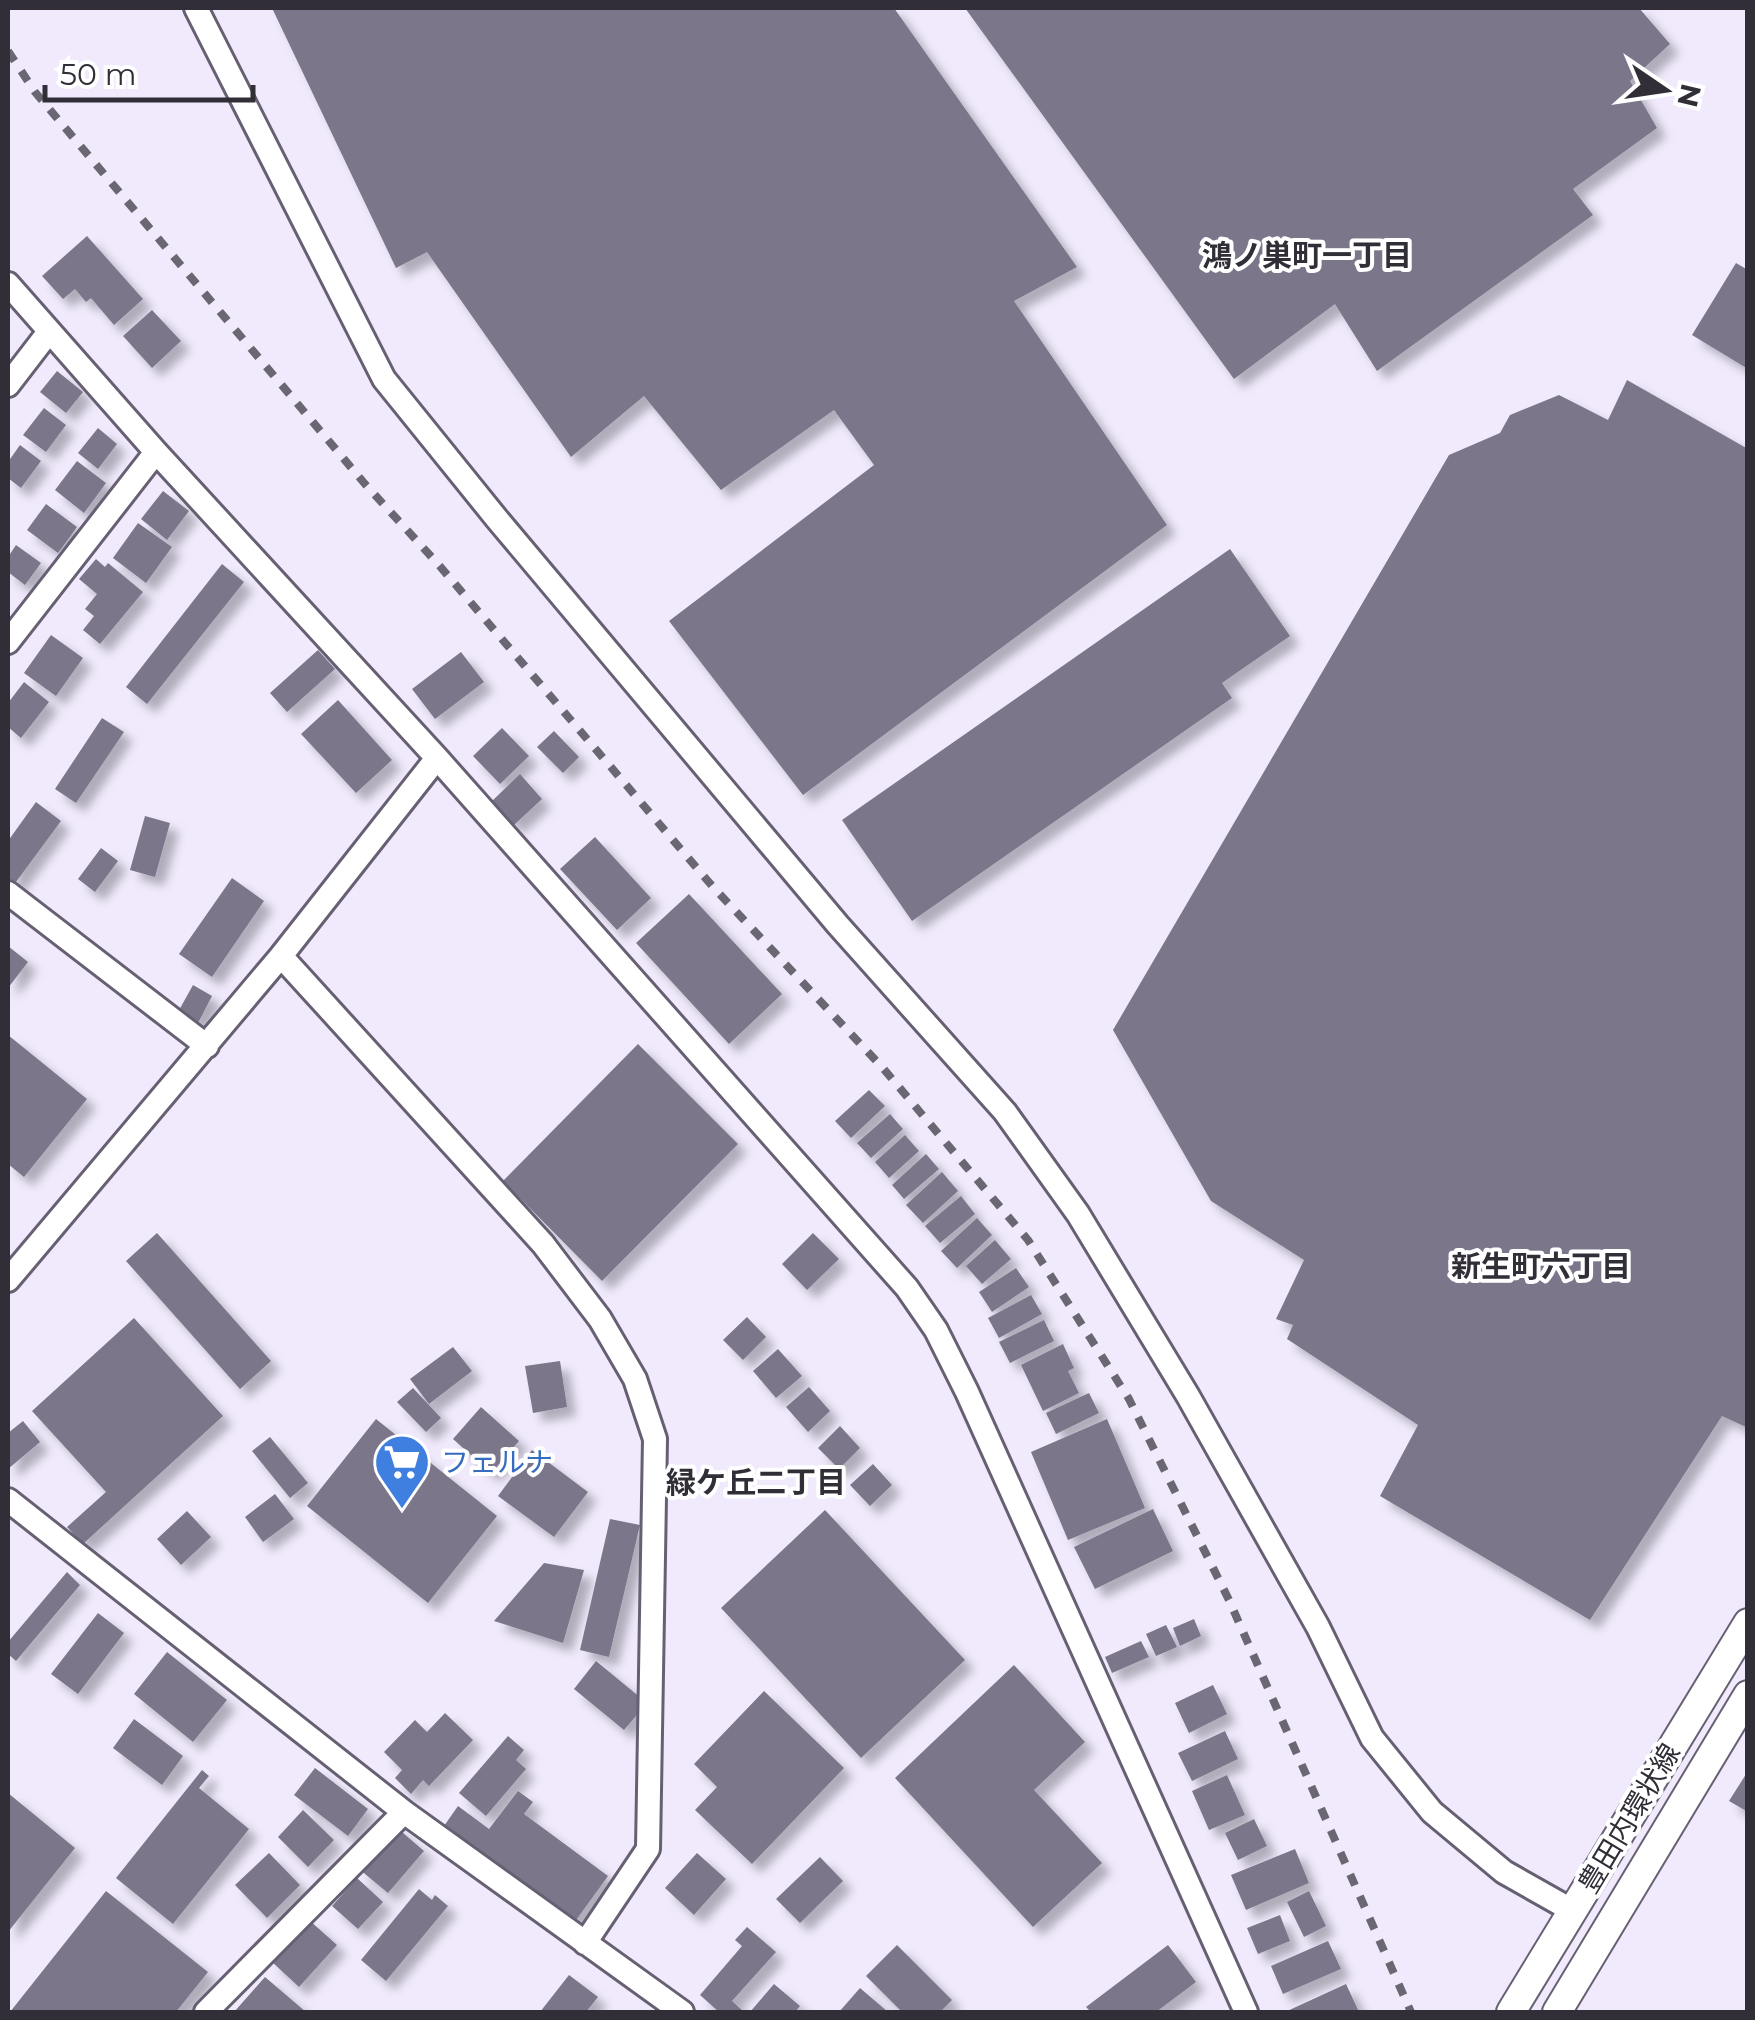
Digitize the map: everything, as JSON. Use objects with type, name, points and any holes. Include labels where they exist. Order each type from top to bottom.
[{"type":"street","points":[[196,8],[384,379],[838,926],[1005,1112],[1078,1214],[1188,1396],[1318,1627],[1372,1738],[1432,1812],[1504,1872],[1572,1911]]},
{"type":"street","points":[[8,284],[48,333],[437,758],[907,1288],[936,1330],[1246,2012]]},
{"type":"street","points":[[8,384],[48,333]]},
{"type":"street","points":[[8,642],[156,452]]},
{"type":"street","points":[[8,1280],[281,956],[437,758]]},
{"type":"street","points":[[8,893],[207,1046]]},
{"type":"street","points":[[281,956],[543,1244],[600,1319],[635,1379],[655,1439],[648,1849],[586,1943]]},
{"type":"street","points":[[8,1500],[404,1812],[682,2012]]},
{"type":"street","name":"豊田内環状線","points":[[1511,2012],[1748,1623]]},
{"type":"street","name":"豊田内環状線","points":[[1556,2012],[1748,1695]]},
{"type":"street","points":[[206,2012],[404,1812]]},
{"type":"building","points":[[272,8],[894,8],[1077,267],[1014,301],[1167,525],[803,795],[669,621],[874,465],[834,410],[721,490],[644,396],[571,457],[427,252],[396,268]]},
{"type":"building","points":[[965,8],[1639,8],[1670,44],[1630,81],[1657,128],[1573,189],[1593,215],[1377,371],[1335,304],[1234,379]]},
{"type":"building","points":[[87,236],[143,299],[114,325],[91,298],[86,302],[75,289],[63,299],[42,276]]},
{"type":"building","points":[[1736,263],[1748,270],[1748,369],[1692,335]]},
{"type":"building","points":[[152,310],[181,341],[152,368],[123,336]]},
{"type":"building","points":[[57,371],[83,392],[66,413],[40,392]]},
{"type":"building","points":[[1627,380],[1748,449],[1748,1428],[1722,1416],[1590,1620],[1380,1496],[1418,1425],[1287,1339],[1293,1325],[1276,1319],[1304,1260],[1211,1201],[1113,1030],[1449,455],[1500,433],[1510,415],[1559,395],[1608,420]]},
{"type":"building","points":[[44,408],[66,425],[46,452],[23,435]]},
{"type":"building","points":[[98,428],[117,444],[98,469],[78,453]]},
{"type":"building","points":[[20,445],[41,461],[21,488],[8,478],[8,462]]},
{"type":"building","points":[[77,461],[106,483],[84,513],[55,490]]},
{"type":"building","points":[[163,491],[189,511],[167,540],[141,519]]},
{"type":"building","points":[[46,504],[77,527],[58,553],[27,530]]},
{"type":"building","points":[[138,523],[172,547],[146,583],[113,558]]},
{"type":"building","points":[[16,545],[41,563],[25,585],[8,572],[8,557]]},
{"type":"building","points":[[1230,549],[1290,636],[1222,683],[1232,698],[912,921],[842,820]]},
{"type":"building","points":[[96,559],[105,567],[108,563],[143,592],[100,644],[83,630],[94,616],[85,609],[97,594],[79,579]]},
{"type":"building","points":[[222,564],[244,582],[147,704],[126,687]]},
{"type":"building","points":[[51,635],[83,658],[56,696],[24,673]]},
{"type":"building","points":[[318,650],[335,669],[287,712],[270,693]]},
{"type":"building","points":[[461,652],[484,682],[435,719],[412,689]]},
{"type":"building","points":[[24,682],[49,702],[21,738],[8,727],[8,703]]},
{"type":"building","points":[[338,700],[392,760],[356,793],[301,734]]},
{"type":"building","points":[[102,718],[124,732],[76,803],[55,789]]},
{"type":"building","points":[[502,728],[529,756],[500,784],[473,756]]},
{"type":"building","points":[[554,731],[579,757],[563,773],[537,747]]},
{"type":"building","points":[[520,774],[542,799],[514,825],[492,801]]},
{"type":"building","points":[[36,802],[61,821],[13,886],[8,881],[8,841]]},
{"type":"building","points":[[145,816],[170,823],[155,877],[130,870]]},
{"type":"building","points":[[595,837],[651,898],[617,930],[560,869]]},
{"type":"building","points":[[101,848],[118,861],[95,892],[78,879]]},
{"type":"building","points":[[232,878],[264,901],[212,977],[179,954]]},
{"type":"building","points":[[689,894],[782,994],[729,1044],[636,943]]},
{"type":"building","points":[[8,946],[28,962],[8,988]]},
{"type":"building","points":[[193,985],[212,996],[198,1023],[178,1012]]},
{"type":"building","points":[[8,1035],[87,1099],[24,1177],[8,1164]]},
{"type":"building","points":[[638,1044],[738,1144],[602,1281],[503,1181]]},
{"type":"building","points":[[869,1090],[885,1106],[851,1138],[835,1121]]},
{"type":"building","points":[[890,1114],[903,1129],[871,1158],[857,1143]]},
{"type":"building","points":[[905,1135],[919,1151],[889,1178],[875,1162]]},
{"type":"building","points":[[926,1154],[939,1169],[904,1199],[892,1185]]},
{"type":"building","points":[[942,1172],[958,1191],[923,1223],[906,1205]]},
{"type":"building","points":[[961,1196],[975,1214],[940,1243],[925,1226]]},
{"type":"building","points":[[977,1218],[992,1235],[957,1268],[941,1251]]},
{"type":"building","points":[[157,1233],[271,1361],[240,1389],[126,1261]]},
{"type":"building","points":[[813,1233],[839,1259],[807,1290],[782,1264]]},
{"type":"building","points":[[995,1240],[1011,1259],[982,1284],[966,1266]]},
{"type":"building","points":[[1016,1268],[1029,1287],[992,1312],[979,1292]]},
{"type":"building","points":[[1031,1295],[1042,1314],[999,1338],[988,1318]]},
{"type":"building","points":[[747,1317],[766,1337],[743,1360],[723,1340]]},
{"type":"building","points":[[134,1318],[223,1416],[83,1544],[67,1527],[106,1492],[32,1411]]},
{"type":"building","points":[[1044,1320],[1054,1341],[1010,1363],[999,1342]]},
{"type":"building","points":[[1063,1344],[1074,1368],[1068,1371],[1079,1393],[1043,1411],[1021,1365]]},
{"type":"building","points":[[453,1347],[472,1371],[429,1404],[410,1379]]},
{"type":"building","points":[[778,1349],[802,1376],[776,1398],[753,1371]]},
{"type":"building","points":[[560,1361],[567,1407],[533,1413],[525,1366]]},
{"type":"building","points":[[809,1387],[830,1411],[808,1432],[786,1407]]},
{"type":"building","points":[[413,1388],[441,1418],[426,1432],[397,1402]]},
{"type":"building","points":[[1089,1393],[1099,1413],[1056,1434],[1046,1413]]},
{"type":"building","points":[[481,1407],[519,1441],[491,1473],[453,1439]]},
{"type":"building","name":"フェルナ","points":[[376,1419],[497,1516],[428,1603],[307,1506]]},
{"type":"building","points":[[1107,1419],[1145,1508],[1068,1540],[1031,1452]]},
{"type":"building","points":[[23,1421],[40,1442],[8,1469],[8,1433]]},
{"type":"building","points":[[840,1426],[860,1448],[839,1469],[818,1448]]},
{"type":"building","points":[[270,1437],[308,1483],[290,1498],[252,1451]]},
{"type":"building","points":[[532,1450],[588,1492],[554,1537],[498,1496]]},
{"type":"building","points":[[873,1464],[892,1485],[870,1506],[850,1485]]},
{"type":"building","points":[[275,1494],[294,1519],[263,1542],[245,1517]]},
{"type":"building","points":[[1153,1509],[1173,1551],[1095,1589],[1074,1547]]},
{"type":"building","points":[[825,1510],[965,1660],[861,1758],[721,1608]]},
{"type":"building","points":[[187,1511],[211,1537],[181,1565],[157,1539]]},
{"type":"building","points":[[610,1519],[640,1525],[609,1657],[580,1650]]},
{"type":"building","points":[[544,1563],[584,1570],[563,1643],[494,1621]]},
{"type":"building","points":[[67,1572],[80,1585],[16,1661],[8,1654],[8,1642]]},
{"type":"building","points":[[98,1613],[124,1633],[78,1694],[51,1674]]},
{"type":"building","points":[[1194,1619],[1201,1636],[1180,1646],[1173,1628]]},
{"type":"building","points":[[1166,1625],[1177,1647],[1156,1656],[1146,1634]]},
{"type":"building","points":[[1141,1641],[1149,1657],[1112,1673],[1105,1657]]},
{"type":"building","points":[[167,1652],[227,1700],[193,1742],[134,1694]]},
{"type":"building","points":[[596,1661],[647,1703],[624,1730],[574,1689]]},
{"type":"building","points":[[1014,1665],[1085,1742],[1034,1790],[1102,1863],[1033,1927],[895,1778]]},
{"type":"building","points":[[1213,1685],[1227,1714],[1189,1733],[1175,1703]]},
{"type":"building","points":[[764,1691],[844,1768],[752,1864],[695,1810],[717,1787],[694,1764]]},
{"type":"building","points":[[445,1713],[473,1740],[429,1786],[423,1780],[411,1794],[395,1778],[402,1770],[384,1752],[415,1720],[427,1732]]},
{"type":"building","points":[[134,1719],[183,1756],[162,1785],[113,1748]]},
{"type":"building","points":[[1225,1731],[1238,1759],[1192,1781],[1178,1753]]},
{"type":"building","points":[[508,1736],[524,1750],[516,1760],[526,1769],[486,1816],[459,1793]]},
{"type":"building","points":[[315,1768],[368,1809],[348,1836],[294,1795]]},
{"type":"building","points":[[202,1770],[209,1776],[199,1788],[249,1829],[173,1924],[116,1878]]},
{"type":"building","points":[[1748,1771],[1748,1812],[1729,1801]]},
{"type":"building","points":[[1227,1775],[1245,1815],[1209,1830],[1192,1791]]},
{"type":"building","points":[[518,1791],[533,1802],[524,1814],[608,1876],[574,1923],[444,1826],[458,1806],[489,1829]]},
{"type":"building","points":[[8,1793],[75,1848],[8,1932]]},
{"type":"building","points":[[303,1810],[334,1840],[308,1867],[278,1837]]},
{"type":"building","points":[[1254,1819],[1267,1846],[1238,1860],[1225,1833]]},
{"type":"building","points":[[395,1826],[424,1851],[388,1893],[359,1869]]},
{"type":"building","points":[[1295,1849],[1309,1883],[1246,1910],[1231,1875]]},
{"type":"building","points":[[269,1853],[300,1885],[267,1918],[235,1885]]},
{"type":"building","points":[[697,1853],[726,1879],[694,1915],[665,1888]]},
{"type":"building","points":[[820,1857],[843,1881],[800,1923],[776,1899]]},
{"type":"building","points":[[357,1878],[383,1902],[358,1929],[332,1906]]},
{"type":"building","points":[[419,1889],[448,1906],[386,1981],[361,1960]]},
{"type":"building","points":[[106,1891],[208,1972],[176,2012],[10,2012]]},
{"type":"building","points":[[1309,1891],[1326,1926],[1304,1937],[1287,1902]]},
{"type":"building","points":[[1280,1915],[1290,1941],[1258,1954],[1247,1928]]},
{"type":"building","points":[[309,1920],[337,1945],[299,1987],[271,1961]]},
{"type":"building","points":[[747,1927],[776,1952],[732,2001],[744,2012],[719,2012],[700,1995],[742,1946],[735,1940]]},
{"type":"building","points":[[1328,1941],[1341,1969],[1283,1994],[1271,1966]]},
{"type":"building","points":[[897,1945],[952,2000],[940,2012],[902,2012],[866,1976]]},
{"type":"building","points":[[1168,1945],[1196,1982],[1156,2012],[1091,2012],[1086,2007]]},
{"type":"building","points":[[569,1975],[598,1997],[586,2012],[540,2012]]},
{"type":"building","points":[[265,1977],[306,2012],[234,2012]]},
{"type":"building","points":[[774,1984],[800,2006],[795,2012],[750,2012]]},
{"type":"building","points":[[1346,1984],[1359,2012],[1285,2012]]},
{"type":"building","points":[[860,1988],[888,2012],[839,2012]]},
{"type":"railway","points":[[8,51],[35,92],[365,484],[713,887],[882,1067],[1028,1240],[1129,1399],[1229,1600],[1411,2012]]},
{"type":"place","name":"フェルナ","points":[[402,1511]]},
{"type":"district","name":"鴻ノ巣町一丁目","points":[[1307,255]]},
{"type":"district","name":"新生町六丁目","points":[[1541,1266]]},
{"type":"district","name":"緑ケ丘二丁目","points":[[756,1482]]}]
